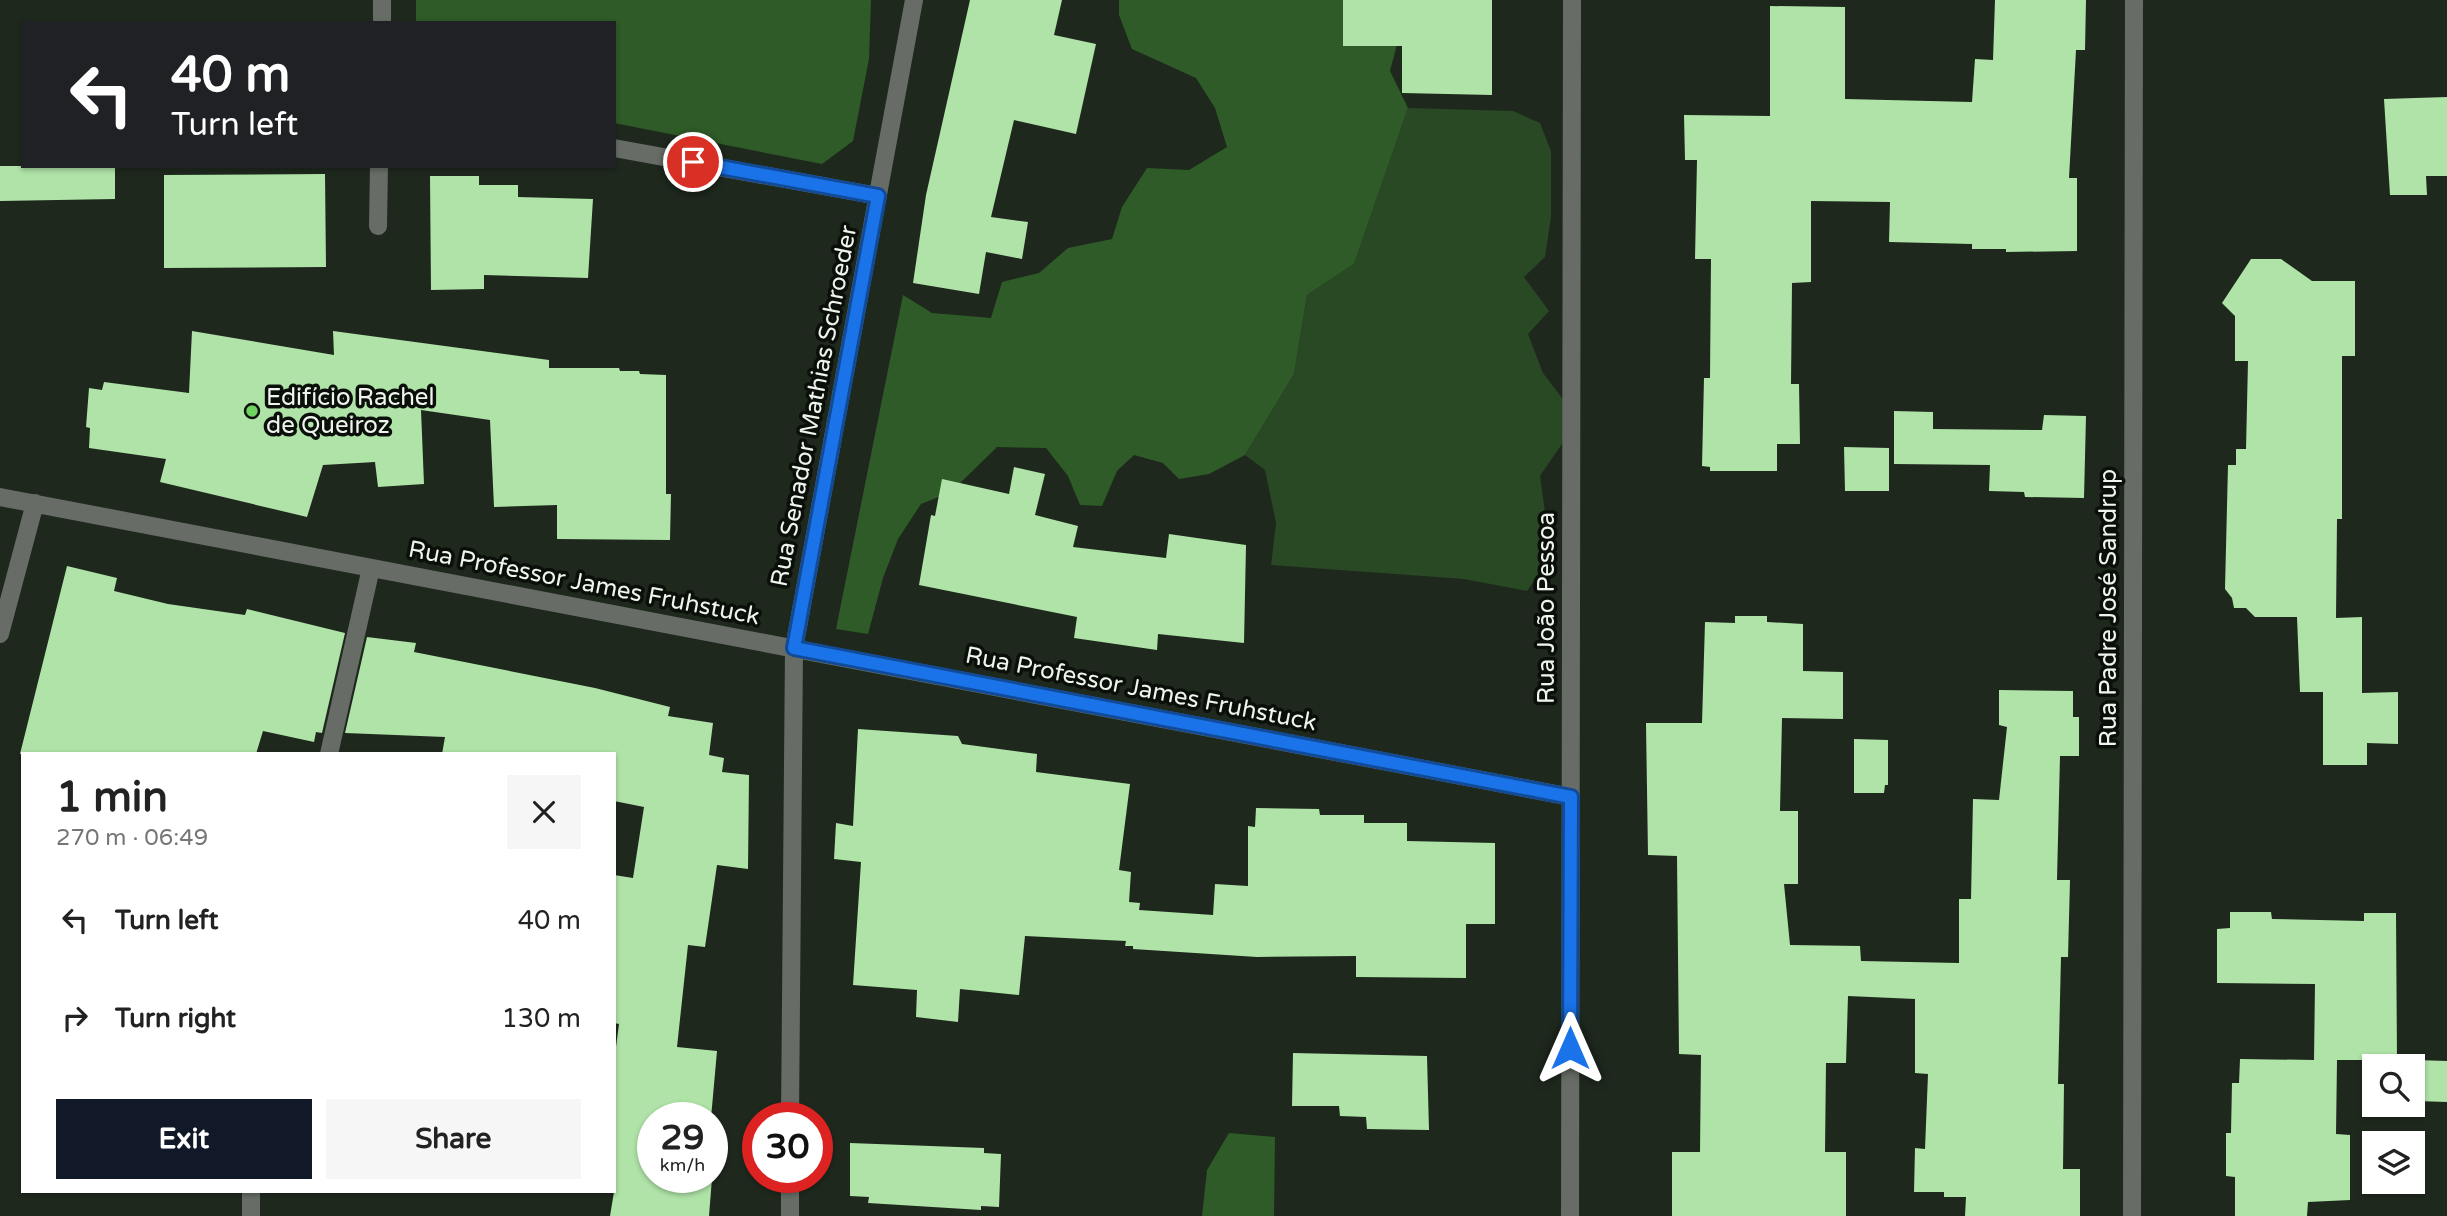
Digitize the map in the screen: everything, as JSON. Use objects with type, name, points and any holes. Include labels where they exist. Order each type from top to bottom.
[{"type":"street","points":[[382,0],[382,21]]},
{"type":"street","name":"Rua Senador Mathias Schroeder","points":[[790,1102],[794,648],[914,0]]},
{"type":"street","name":"Rua João Pessoa","points":[[1570,1216],[1572,0]]},
{"type":"street","name":"Rua Padre José Sandrup","points":[[2132,1216],[2134,0]]},
{"type":"street","points":[[616,148],[878,196]]},
{"type":"street","points":[[378,226],[379,168]]},
{"type":"street","name":"Rua Professor James Fruhstuck","points":[[0,497],[1571,797]]},
{"type":"street","points":[[0,634],[35,503]]},
{"type":"street","points":[[329,752],[371,568]]},
{"type":"street","points":[[251,1193],[251,1216]]},
{"type":"street","points":[[790,1193],[790,1216]]},
{"type":"green space","points":[[416,0],[871,0],[869,59],[853,141],[822,164],[616,123],[616,21],[416,21]]},
{"type":"green space","points":[[1119,0],[1375,0],[1401,29],[1390,71],[1408,108],[1354,264],[1307,295],[1294,374],[1245,455],[1209,474],[1179,479],[1163,463],[1134,455],[1117,471],[1102,506],[1080,505],[1068,476],[1046,448],[997,447],[951,492],[921,504],[898,539],[883,578],[868,634],[836,629],[903,295],[932,313],[991,318],[1002,282],[1039,273],[1068,248],[1112,239],[1122,207],[1147,168],[1189,170],[1227,147],[1215,108],[1196,78],[1132,49],[1119,15]]},
{"type":"green space","points":[[1408,108],[1513,111],[1540,123],[1551,151],[1551,217],[1545,257],[1524,277],[1549,311],[1528,334],[1543,373],[1569,407],[1564,441],[1540,476],[1546,519],[1543,568],[1527,591],[1464,579],[1271,565],[1276,523],[1265,470],[1245,455],[1294,374],[1307,295],[1354,264]]},
{"type":"green space","points":[[1229,1133],[1275,1137],[1274,1216],[1202,1216],[1207,1170]]},
{"type":"building","points":[[970,0],[1062,0],[1054,35],[1096,44],[1076,134],[1014,120],[991,217],[1028,222],[1022,259],[986,252],[979,294],[913,283],[926,195]]},
{"type":"building","points":[[1343,0],[1492,0],[1492,95],[1402,93],[1402,46],[1343,46]]},
{"type":"building","points":[[1995,0],[2086,0],[2085,50],[2076,50],[2069,178],[2077,178],[2077,251],[2006,252],[2006,249],[1972,249],[1972,244],[1889,242],[1890,202],[1811,201],[1811,282],[1792,283],[1791,384],[1799,384],[1800,444],[1777,444],[1777,471],[1710,471],[1710,467],[1702,466],[1704,378],[1710,378],[1711,259],[1695,259],[1697,160],[1685,160],[1684,115],[1770,116],[1770,6],[1845,7],[1845,99],[1972,102],[1975,59],[1993,60]]},
{"type":"building","points":[[2447,97],[2447,176],[2426,176],[2427,195],[2390,195],[2384,99]]},
{"type":"building","points":[[0,166],[115,168],[115,199],[0,201]]},
{"type":"building","points":[[325,174],[326,267],[164,268],[164,175]]},
{"type":"building","points":[[430,176],[479,176],[479,185],[518,185],[518,197],[593,199],[588,278],[484,275],[484,289],[431,290]]},
{"type":"building","points":[[2251,259],[2281,259],[2312,281],[2355,281],[2355,356],[2342,356],[2342,519],[2337,519],[2336,618],[2362,617],[2362,693],[2398,692],[2398,744],[2367,743],[2367,765],[2323,765],[2323,692],[2300,692],[2297,617],[2255,617],[2246,608],[2234,608],[2232,598],[2225,589],[2228,465],[2236,465],[2236,449],[2246,449],[2248,361],[2235,361],[2235,316],[2222,303]]},
{"type":"building","points":[[192,331],[334,355],[333,331],[549,360],[549,368],[619,368],[620,371],[639,371],[640,374],[666,375],[666,494],[671,494],[670,540],[557,539],[557,505],[494,507],[490,420],[421,410],[424,484],[378,487],[375,462],[323,465],[307,517],[160,482],[166,459],[89,448],[90,428],[86,427],[89,388],[102,390],[104,382],[189,393]]},
{"type":"building","points":[[1894,411],[1933,412],[1933,429],[2042,430],[2044,415],[2086,416],[2084,498],[2025,497],[2024,492],[1989,491],[1990,465],[1894,464]]},
{"type":"building","points":[[1844,447],[1889,448],[1889,491],[1845,491]]},
{"type":"building","points":[[1014,467],[1045,474],[1035,515],[1078,526],[1073,547],[1166,558],[1169,534],[1246,545],[1244,643],[1158,634],[1157,650],[1074,638],[1077,617],[919,585],[931,515],[935,516],[942,479],[1009,494]]},
{"type":"building","points":[[67,566],[117,578],[114,591],[168,604],[245,615],[247,609],[345,633],[322,733],[316,732],[314,742],[263,731],[257,752],[20,754]]},
{"type":"building","points":[[1735,616],[1767,616],[1767,622],[1803,624],[1803,671],[1843,672],[1843,719],[1782,718],[1780,811],[1798,811],[1798,884],[1784,884],[1790,945],[1860,946],[1861,961],[1959,963],[1959,899],[1971,899],[1973,799],[1999,800],[2007,727],[1999,725],[1999,690],[2073,691],[2073,717],[2079,717],[2079,756],[2060,756],[2057,880],[2070,880],[2068,957],[2061,957],[2058,1084],[2064,1084],[2063,1169],[2080,1169],[2080,1216],[1965,1216],[1966,1197],[1944,1197],[1944,1192],[1914,1192],[1915,1148],[1925,1149],[1928,1074],[1915,1073],[1915,999],[1848,996],[1846,1063],[1826,1063],[1825,1152],[1846,1152],[1846,1216],[1672,1216],[1672,1152],[1700,1152],[1701,1055],[1679,1054],[1677,856],[1648,855],[1646,723],[1702,723],[1705,622],[1735,623]]},
{"type":"building","points":[[367,637],[416,643],[414,652],[595,688],[670,707],[668,716],[713,723],[709,755],[724,758],[722,772],[749,775],[748,869],[717,865],[705,947],[688,945],[677,1047],[717,1051],[712,1102],[637,1102],[637,1193],[711,1193],[709,1216],[610,1216],[616,1193],[616,1047],[619,1024],[616,1023],[616,875],[633,878],[644,807],[616,801],[616,752],[442,752],[445,737],[345,733]]},
{"type":"building","points":[[858,729],[958,736],[962,744],[1037,754],[1036,772],[1130,784],[1119,870],[1131,872],[1129,902],[1140,903],[1139,910],[1213,915],[1215,884],[1248,886],[1248,826],[1255,827],[1256,808],[1319,809],[1320,815],[1364,815],[1364,823],[1407,823],[1407,841],[1495,843],[1495,924],[1466,924],[1466,978],[1356,977],[1356,956],[1257,957],[1133,949],[1133,946],[1125,946],[1126,941],[1025,936],[1019,995],[960,989],[958,1022],[916,1017],[917,990],[853,985],[861,862],[834,859],[836,823],[853,826]]},
{"type":"building","points":[[1854,739],[1888,740],[1888,785],[1885,785],[1884,793],[1854,793]]},
{"type":"building","points":[[2230,912],[2271,912],[2272,919],[2364,921],[2364,913],[2396,913],[2397,1054],[2362,1054],[2362,1060],[2337,1060],[2336,1134],[2350,1135],[2350,1200],[2308,1202],[2307,1216],[2235,1216],[2235,1177],[2226,1176],[2226,1133],[2231,1133],[2232,1083],[2239,1083],[2240,1059],[2314,1060],[2315,984],[2217,983],[2217,929],[2230,928]]},
{"type":"building","points":[[1293,1053],[1427,1056],[1429,1130],[1367,1129],[1366,1117],[1340,1116],[1339,1106],[1292,1106]]},
{"type":"building","points":[[2425,1060],[2447,1061],[2447,1102],[2425,1101]]},
{"type":"building","points":[[850,1143],[984,1148],[984,1153],[1001,1154],[999,1207],[981,1206],[981,1210],[868,1203],[869,1197],[850,1196]]},
{"type":"place","name":"Edifício Rachel de Queiroz","points":[[252,411]]},
{"type":"route","points":[[693,162],[878,196],[794,648],[1571,797],[1570,1048]]}]
